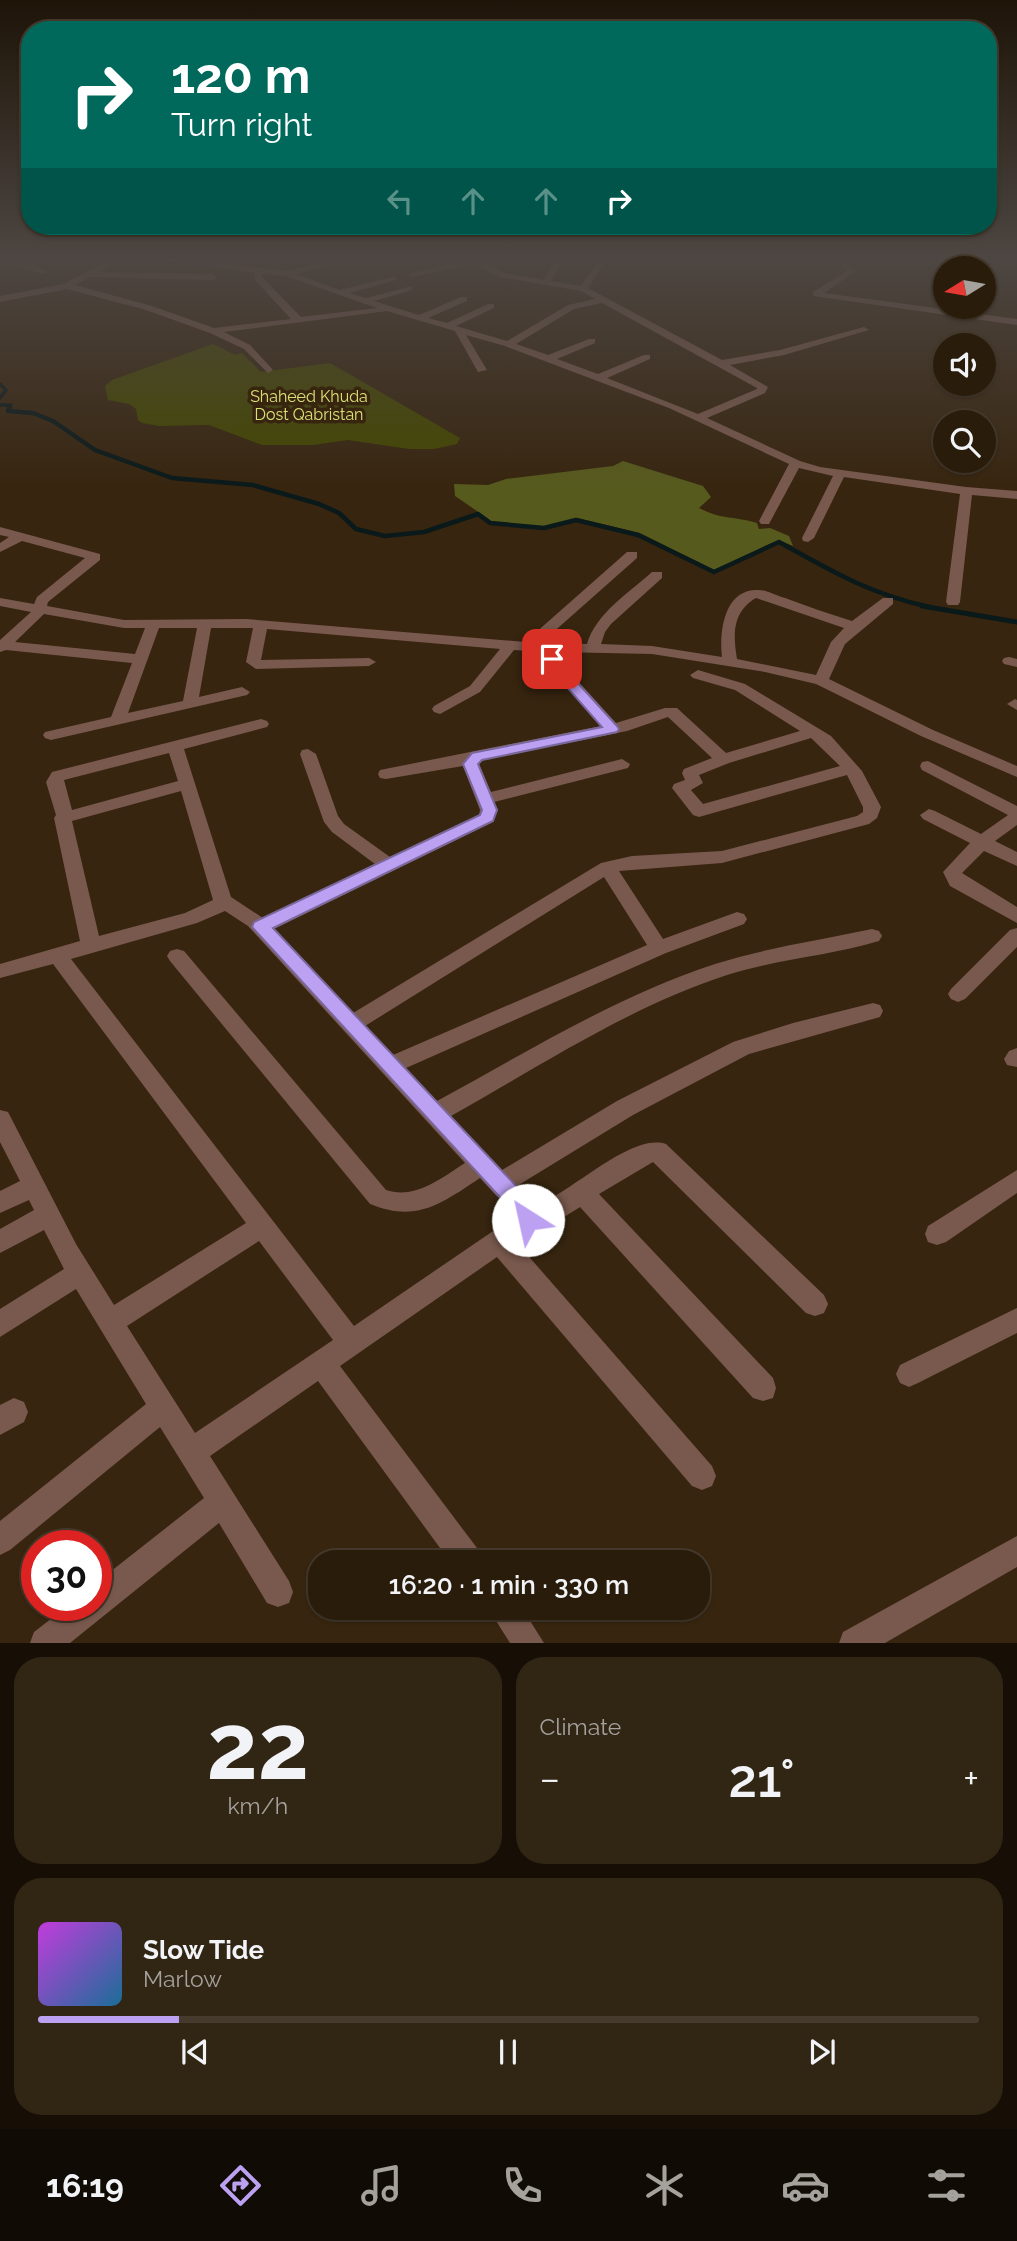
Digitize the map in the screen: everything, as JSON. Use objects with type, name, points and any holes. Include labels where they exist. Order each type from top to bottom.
[{"type":"street","points":[[222,335],[241,343],[268,370]]},
{"type":"street","points":[[460,335],[482,370]]},
{"type":"street","points":[[472,335],[508,344],[697,418],[796,463],[840,474],[965,491],[1017,495]]},
{"type":"street","points":[[508,344],[524,335]]},
{"type":"street","points":[[665,335],[763,389],[697,418]]},
{"type":"street","points":[[718,364],[781,353],[847,335]]},
{"type":"street","points":[[545,360],[592,341]]},
{"type":"street","points":[[596,379],[647,357]]},
{"type":"street","points":[[765,521],[796,463]]},
{"type":"street","points":[[808,538],[840,474]]},
{"type":"street","points":[[953,602],[965,491]]},
{"type":"street","points":[[0,531],[95,557],[42,600],[38,610],[1,646]]},
{"type":"street","points":[[0,548],[19,537]]},
{"type":"street","points":[[528,647],[632,555]]},
{"type":"street","points":[[593,648],[598,631],[606,621],[657,575]]},
{"type":"street","points":[[730,662],[726,625],[733,610],[752,594],[759,594],[854,627]]},
{"type":"street","points":[[821,681],[838,642],[888,601]]},
{"type":"street","points":[[0,602],[124,624],[261,624],[528,647],[652,650],[765,667],[821,681],[1017,772]]},
{"type":"street","points":[[190,703],[205,624]]},
{"type":"street","points":[[261,624],[253,662],[256,665],[369,662]]},
{"type":"street","points":[[118,719],[153,625]]},
{"type":"street","points":[[440,709],[475,689],[512,645]]},
{"type":"street","points":[[1,646],[140,659]]},
{"type":"street","points":[[548,647],[558,670],[612,729]]},
{"type":"street","points":[[740,687],[765,667]]},
{"type":"street","points":[[352,1023],[607,867],[632,862],[722,857],[758,850],[863,820],[871,814],[872,807],[851,768],[838,752],[813,732],[740,687],[698,675]]},
{"type":"street","points":[[51,735],[242,692]]},
{"type":"street","points":[[386,775],[612,729],[667,712],[674,712],[723,759]]},
{"type":"street","points":[[91,946],[55,778],[175,744],[261,724]]},
{"type":"street","points":[[813,732],[723,759],[690,773],[695,783],[680,788],[699,811],[851,768]]},
{"type":"street","points":[[175,744],[223,901],[242,911],[261,927],[483,1164],[526,1212],[528,1220]]},
{"type":"street","points":[[308,754],[330,818],[338,828],[388,865]]},
{"type":"street","points":[[261,927],[487,818],[489,810],[471,764],[472,759]]},
{"type":"street","points":[[485,799],[622,764]]},
{"type":"street","points":[[928,766],[1017,815],[982,842],[952,872],[953,877],[1017,916]]},
{"type":"street","points":[[65,816],[187,784]]},
{"type":"street","points":[[929,815],[1017,860]]},
{"type":"street","points":[[607,867],[659,948]]},
{"type":"street","points":[[0,971],[190,918],[217,908],[223,901]]},
{"type":"street","points":[[391,1065],[659,948],[737,919]]},
{"type":"street","points":[[958,994],[1017,935]]},
{"type":"street","points":[[436,1114],[620,1014],[700,977],[731,967],[872,936]]},
{"type":"street","points":[[57,956],[350,1342]]},
{"type":"street","points":[[177,956],[377,1197],[390,1204],[415,1200],[483,1164]]},
{"type":"street","points":[[500,1183],[625,1108],[741,1048],[793,1031],[873,1011]]},
{"type":"street","points":[[0,1119],[79,1272],[278,1592]]},
{"type":"street","points":[[191,1452],[528,1220],[553,1211],[644,1153],[658,1151],[815,1304]]},
{"type":"street","points":[[937,1234],[1017,1180]]},
{"type":"street","points":[[0,1202],[34,1186]]},
{"type":"street","points":[[582,1193],[763,1388]]},
{"type":"street","points":[[0,1242],[48,1215]]},
{"type":"street","points":[[110,1322],[262,1226]]},
{"type":"street","points":[[500,1241],[702,1476]]},
{"type":"street","points":[[0,1324],[79,1272]]},
{"type":"street","points":[[909,1374],[1017,1320]]},
{"type":"street","points":[[321,1363],[459,1550]]},
{"type":"street","points":[[0,1540],[164,1407]]},
{"type":"street","points":[[112,1589],[222,1502]]},
{"type":"street","points":[[854,1643],[1017,1551]]},
{"type":"street","points":[[512,1620],[528,1643]]},
{"type":"street","points":[[46,1643],[72,1621]]},
{"type":"green space","name":"Shaheed Khuda Dost Qabristan","points":[[213,344],[235,355],[242,353],[261,372],[330,363],[460,438],[457,444],[434,449],[409,449],[348,440],[313,445],[262,445],[209,425],[159,426],[142,423],[138,420],[136,409],[129,404],[108,400],[105,386],[112,380]]},
{"type":"shaded area","points":[[623,461],[703,486],[711,497],[699,508],[757,523],[759,529],[770,528],[789,536],[793,546],[779,540],[714,570],[640,533],[577,518],[545,527],[493,522],[455,496],[454,484],[488,485],[506,479],[613,466]]},
{"type":"waterway","points":[[0,384],[6,390],[0,398]]},
{"type":"waterway","points":[[0,405],[11,405],[9,410]]},
{"type":"waterway","points":[[9,408],[8,411],[33,413],[53,421],[95,450],[172,478],[253,485],[319,504],[339,513],[356,529],[385,536],[424,532],[478,514],[490,523],[544,528],[576,520],[638,535],[714,572],[779,542],[869,588],[929,607]]},
{"type":"waterway","points":[[922,606],[1017,622]]},
{"type":"route","points":[[528,1220],[526,1212],[261,927],[487,818],[489,810],[471,764],[472,759],[477,756],[612,729],[558,670],[552,659]]}]
